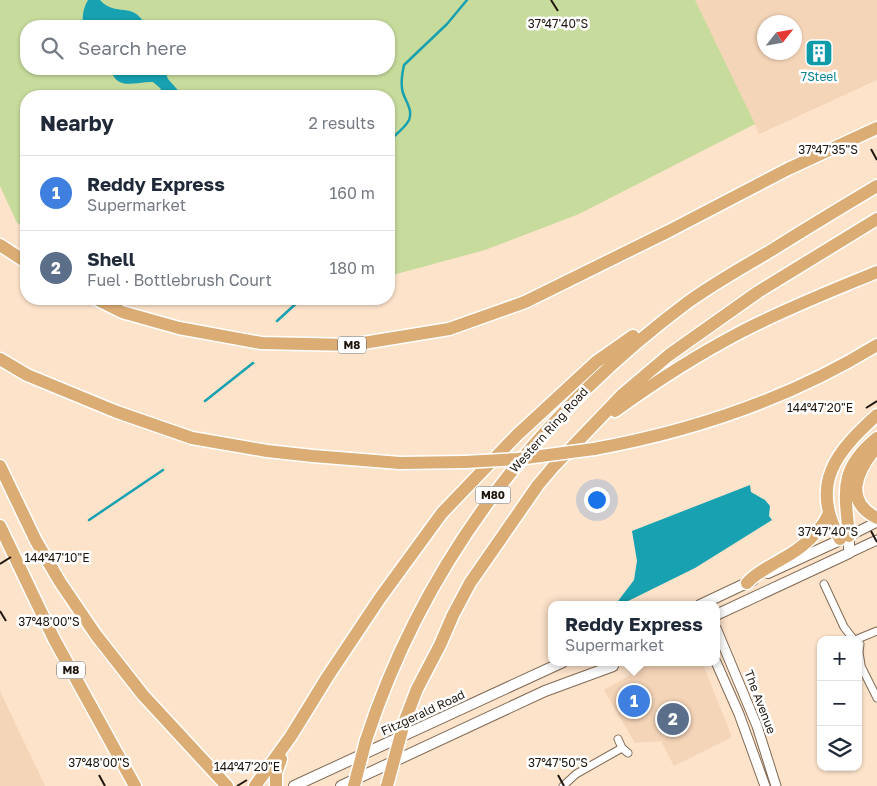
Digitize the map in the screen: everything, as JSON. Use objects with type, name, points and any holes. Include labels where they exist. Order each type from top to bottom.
[{"type":"highway","name":"M8","points":[[108,305],[122,312],[179,328],[261,343],[351,345],[449,329],[525,302],[669,231],[788,169],[877,128]]},
{"type":"highway","name":"Western Ring Road","points":[[355,786],[376,708],[401,649],[440,573],[501,484],[530,448],[583,391],[641,339],[690,301],[877,186]]},
{"type":"highway","name":"M80","points":[[387,786],[404,722],[440,645],[452,614],[470,583],[538,485],[554,466],[624,394],[669,355],[758,292],[877,219]]},
{"type":"highway","points":[[0,245],[20,258]]},
{"type":"highway","points":[[581,440],[616,410],[707,351],[776,315],[877,272]]},
{"type":"highway","points":[[255,786],[291,736],[380,598],[442,513],[517,435],[596,362],[646,327],[690,301]]},
{"type":"highway","points":[[0,359],[27,375],[116,412],[192,438],[267,451],[313,456],[400,463],[465,462],[518,459],[594,449],[650,438],[687,428],[730,414],[818,377],[877,345]]},
{"type":"highway","points":[[747,583],[756,573],[785,558],[805,543],[824,524],[828,513],[827,493],[834,464],[853,437],[877,415]]},
{"type":"highway","points":[[844,538],[844,495],[848,475],[858,456],[877,438]]},
{"type":"highway","points":[[877,447],[867,458],[858,474],[856,491],[862,505],[877,518]]},
{"type":"highway","points":[[0,466],[36,540],[60,582],[123,672],[225,784]]},
{"type":"highway","points":[[828,513],[844,538]]},
{"type":"highway","name":"M8","points":[[0,526],[54,639],[135,786]]},
{"type":"highway","points":[[276,786],[275,779],[278,765],[291,736]]},
{"type":"main road","points":[[709,601],[844,538],[849,553],[781,587],[720,613]]},
{"type":"main road","name":"Fitzgerald Road","points":[[294,786],[554,666]]},
{"type":"main road","points":[[341,786],[545,691],[611,666]]},
{"type":"main road","points":[[355,786],[612,666]]},
{"type":"street","points":[[844,538],[877,522]]},
{"type":"street","points":[[849,553],[877,540]]},
{"type":"street","points":[[824,584],[844,627],[852,636]]},
{"type":"street","points":[[862,639],[877,631]]},
{"type":"street","name":"The Avenue","points":[[720,638],[757,726],[776,786]]},
{"type":"street","name":"The Avenue","points":[[718,666],[742,722],[765,786]]},
{"type":"street","points":[[862,667],[877,698]]},
{"type":"street","points":[[618,739],[622,748],[628,753]]},
{"type":"street","points":[[563,786],[576,774],[622,748]]},
{"type":"shaded area","points":[[695,0],[877,0],[877,80],[759,134]]},
{"type":"shaded area","points":[[646,666],[704,666],[732,737],[674,766],[661,741],[635,743],[604,690]]},
{"type":"shaded area","points":[[0,691],[45,786],[0,786]]},
{"type":"green space","points":[[0,0],[695,0],[755,124],[579,214],[485,250],[395,274],[395,90],[20,90],[20,225],[17,223],[0,186]]},
{"type":"water","points":[[88,0],[100,0],[112,8],[130,11],[142,20],[83,20]]},
{"type":"water","points":[[166,75],[178,90],[161,90],[153,82],[122,83],[117,81],[114,76]]},
{"type":"water","points":[[750,485],[751,492],[765,500],[770,506],[769,516],[772,520],[695,568],[628,601],[618,601],[634,580],[637,561],[632,531]]},
{"type":"waterway","points":[[395,135],[405,126],[410,116],[410,109],[402,86],[404,65],[447,24],[467,0]]},
{"type":"waterway","points":[[277,321],[294,305]]},
{"type":"waterway","points":[[205,401],[253,363]]},
{"type":"waterway","points":[[89,520],[163,470]]},
{"type":"place","name":"7Steel","points":[[819,53]]},
{"type":"place","name":"Reddy Express","points":[[634,701]]},
{"type":"place","name":"Shell","points":[[673,719]]}]
